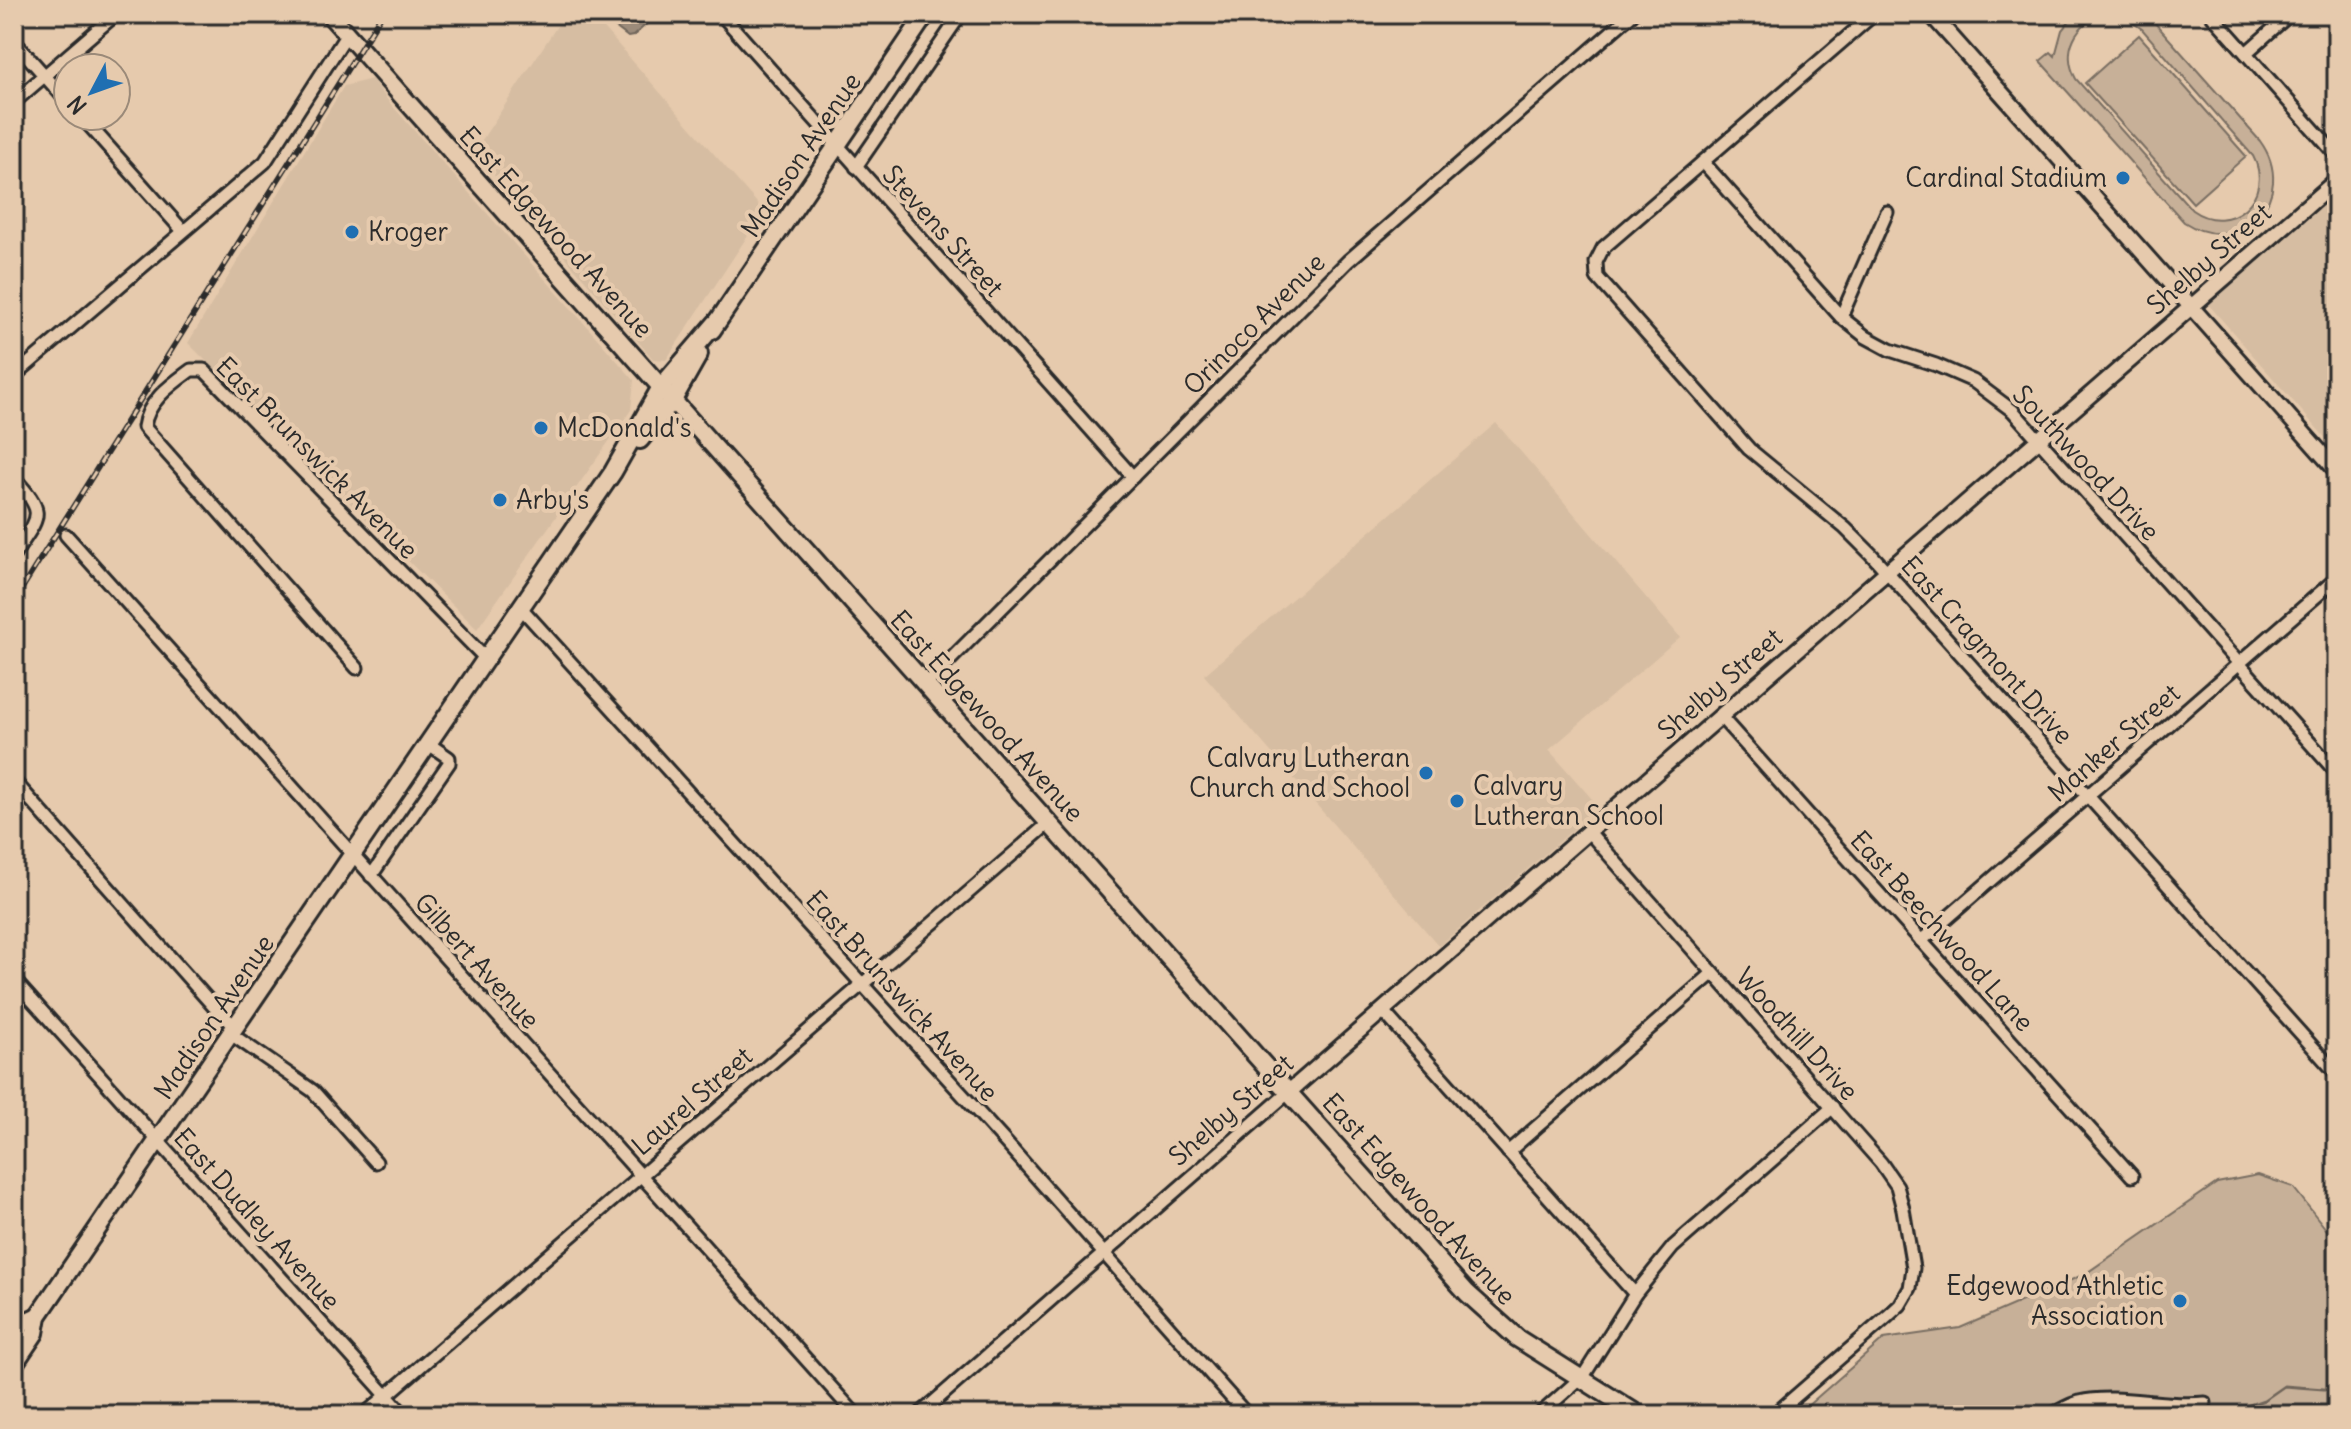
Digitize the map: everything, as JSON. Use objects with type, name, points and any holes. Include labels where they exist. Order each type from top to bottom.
[{"type":"main road","name":"East Edgewood Avenue","points":[[329,14],[1476,1302],[1517,1338],[1639,1415]]},
{"type":"main road","name":"Madison Avenue","points":[[613,472],[673,400],[716,323],[926,14]]},
{"type":"main road","name":"Madison Avenue","points":[[14,1364],[35,1333],[38,1316],[613,472],[661,387],[716,323]]},
{"type":"main road","name":"Madison Avenue","points":[[14,1335],[21,1324],[38,1316]]},
{"type":"street","points":[[14,102],[116,14]]},
{"type":"street","name":"Stevens Street","points":[[721,14],[1133,477]]},
{"type":"street","name":"Madison Avenue","points":[[856,167],[961,14]]},
{"type":"street","name":"Orinoco Avenue","points":[[926,684],[1348,261],[1632,14]]},
{"type":"street","points":[[1703,162],[1874,14]]},
{"type":"street","points":[[1931,14],[2337,471]]},
{"type":"street","points":[[2211,14],[2337,156]]},
{"type":"street","points":[[2246,53],[2290,14]]},
{"type":"street","points":[[14,376],[265,162],[347,34]]},
{"type":"street","points":[[14,41],[52,83]]},
{"type":"street","points":[[95,132],[183,231]]},
{"type":"street","name":"East Cragmont Drive","points":[[1703,162],[1603,248],[1596,267],[1600,282],[1733,433],[1762,462],[1845,528],[1887,572],[2337,1074]]},
{"type":"street","name":"Southwood Drive","points":[[1703,162],[1841,317],[1866,337],[1890,350],[1973,381],[2013,411],[2337,773]]},
{"type":"street","name":"Shelby Street","points":[[919,1415],[2337,180]]},
{"type":"street","points":[[1841,317],[1887,212]]},
{"type":"street","name":"East Brunswick Avenue","points":[[357,668],[144,427],[145,416],[156,400],[191,370],[204,370],[487,660]]},
{"type":"street","points":[[14,478],[35,501],[37,512],[34,524],[14,555]]},
{"type":"street","name":"Gilbert Avenue","points":[[66,535],[856,1415]]},
{"type":"street","name":"Manker Street","points":[[1921,941],[2337,578]]},
{"type":"street","name":"East Brunswick Avenue","points":[[522,609],[1247,1415]]},
{"type":"street","name":"East Beechwood Lane","points":[[1720,716],[2132,1176]]},
{"type":"street","points":[[371,876],[449,763],[449,758],[429,744]]},
{"type":"street","points":[[14,781],[234,1031],[313,1091],[376,1162]]},
{"type":"street","name":"Laurel Street","points":[[364,1415],[1050,822]]},
{"type":"street","name":"Woodhill Drive","points":[[1588,831],[1833,1107],[1897,1186],[1913,1268],[1907,1293],[1888,1316],[1774,1415]]},
{"type":"street","points":[[1508,1152],[1713,973]]},
{"type":"street","name":"East Dudley Avenue","points":[[14,980],[404,1415]]},
{"type":"street","points":[[1382,1010],[1635,1294]]},
{"type":"street","points":[[1539,1415],[1581,1379],[1635,1294],[1667,1254],[1833,1107]]},
{"type":"street","points":[[2050,1415],[2078,1403],[2101,1401],[2205,1403]]},
{"type":"shaded area","points":[[565,14],[587,14],[600,24],[764,211],[666,360],[653,359],[474,152]]},
{"type":"shaded area","points":[[622,14],[658,14],[628,37],[615,27]]},
{"type":"shaded area","points":[[2075,14],[2147,14],[2260,141],[2271,162],[2273,182],[2269,201],[2258,216],[2244,227],[2226,233],[2205,231],[2184,222],[2040,61],[2051,52],[2055,56],[2062,30]],"holes":[[[2106,15],[2126,18],[2142,29],[2253,156],[2258,171],[2258,186],[2253,198],[2234,216],[2221,219],[2206,217],[2192,210],[2076,79],[2070,58],[2079,31],[2095,18]]]},
{"type":"shaded area","points":[[2139,35],[2246,156],[2193,203],[2085,83]]},
{"type":"shaded area","points":[[372,79],[634,380],[631,410],[477,629],[188,343],[344,86]]},
{"type":"shaded area","points":[[2337,192],[2337,451],[2208,304]]},
{"type":"shaded area","points":[[1496,423],[1680,637],[1549,750],[1599,807],[1439,946],[1204,675]]},
{"type":"shaded area","name":"Edgewood Athletic Association","points":[[2258,1175],[2293,1187],[2337,1243],[2337,1415],[1797,1415],[1884,1339],[1960,1328],[2085,1274],[2217,1183]]},
{"type":"waterway","points":[[2221,1415],[2264,1400],[2284,1386],[2337,1390]]},
{"type":"railway","points":[[14,601],[382,14]]},
{"type":"place","name":"Cardinal Stadium","points":[[2123,178]]},
{"type":"place","name":"Kroger","points":[[352,232]]},
{"type":"place","name":"McDonald's","points":[[541,428]]},
{"type":"place","name":"Arby's","points":[[500,500]]},
{"type":"place","name":"Calvary Lutheran Church and School","points":[[1426,773]]},
{"type":"place","name":"Calvary Lutheran School","points":[[1457,801]]},
{"type":"place","name":"Edgewood Athletic Association","points":[[2180,1301]]}]
